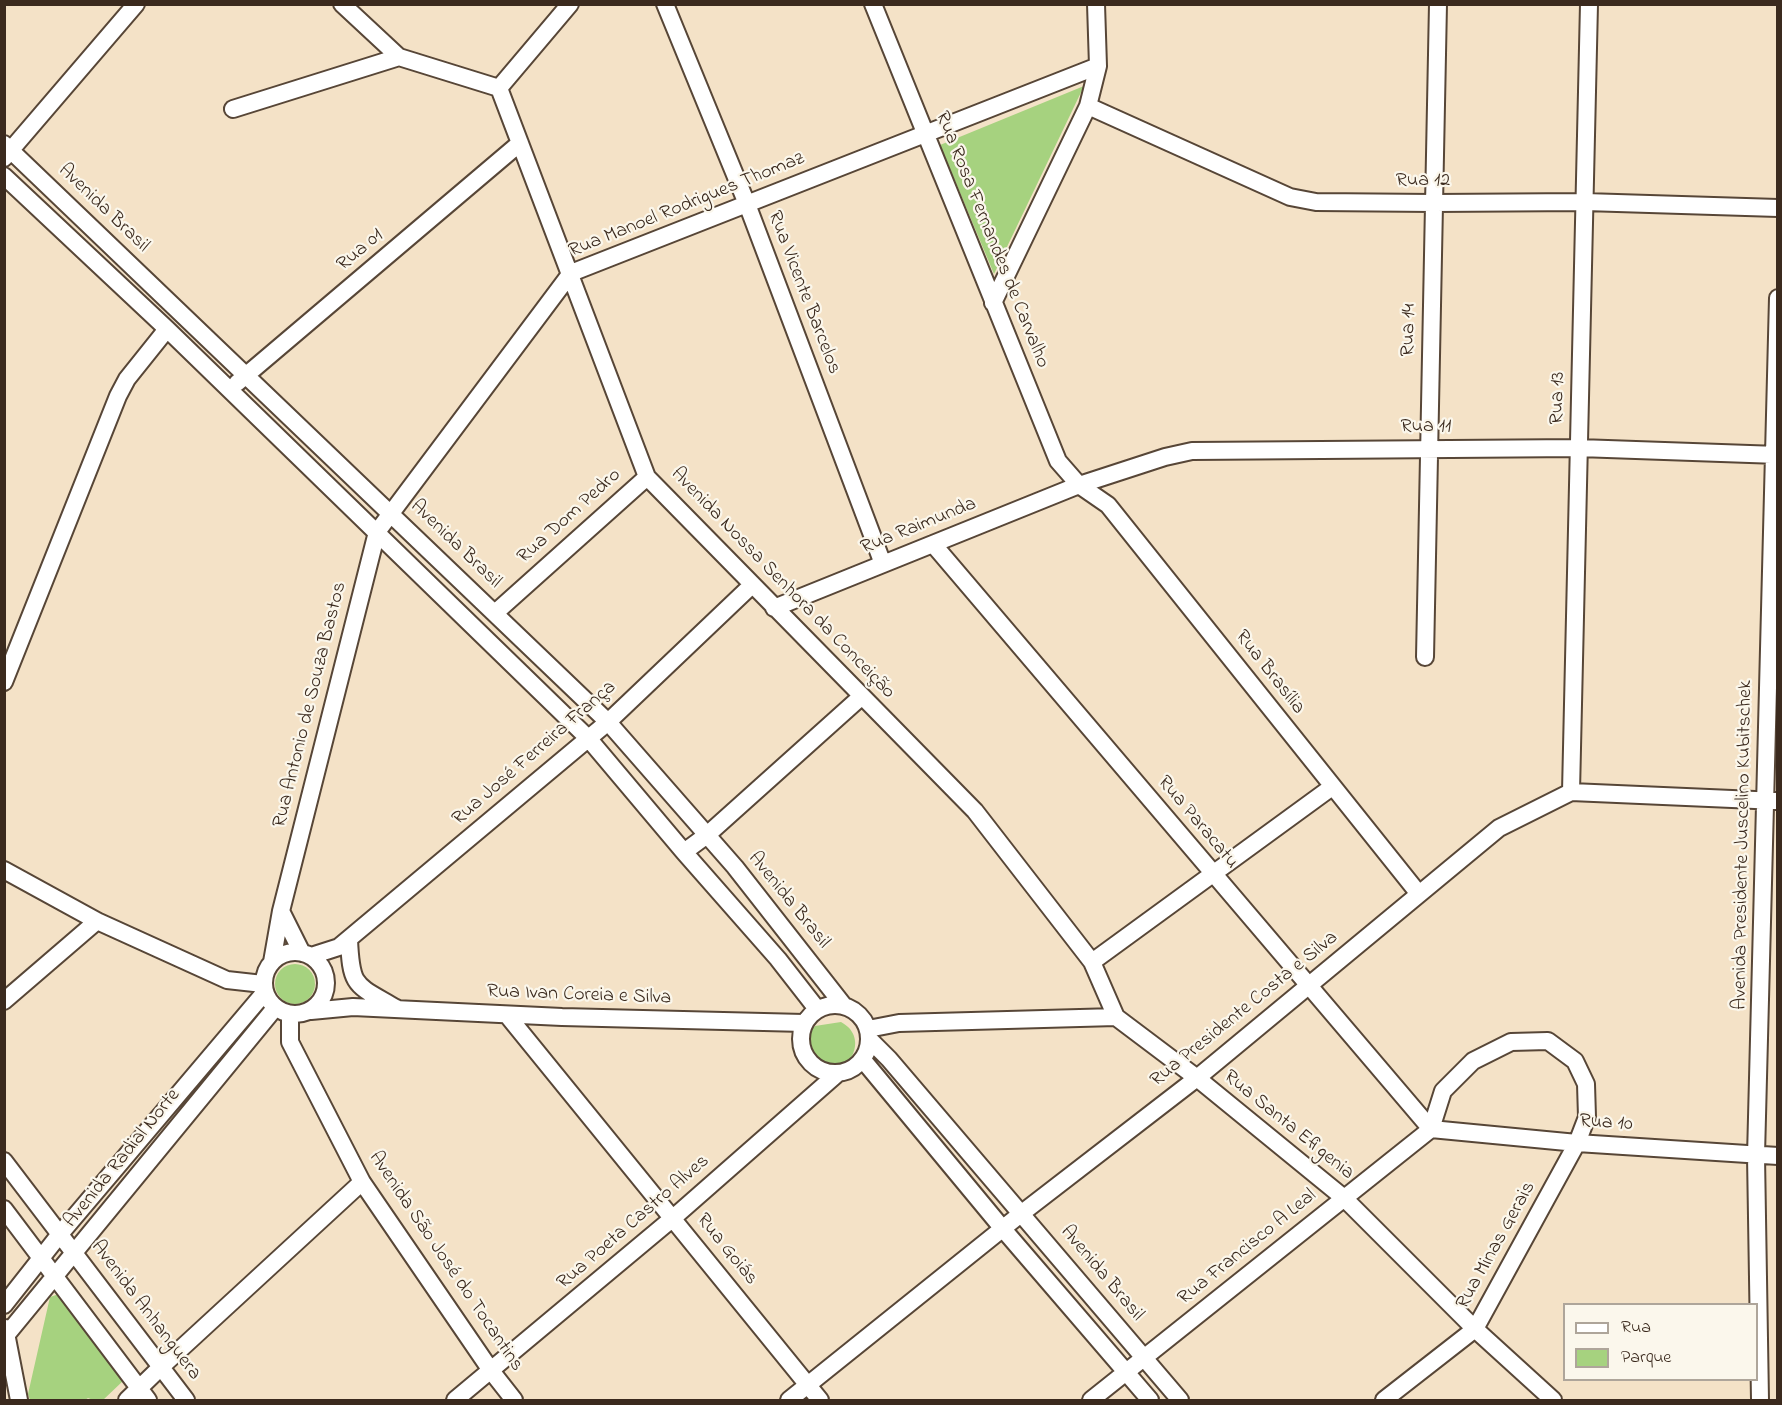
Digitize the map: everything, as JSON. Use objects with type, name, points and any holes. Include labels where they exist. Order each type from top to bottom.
[{"type":"street","points":[[7,151],[136,4]]},
{"type":"street","points":[[352,8],[399,57],[499,87],[570,4]]},
{"type":"street","name":"Rua Vicente Barcelos","points":[[665,4],[747,204],[883,564]]},
{"type":"street","name":"Rua Rosa Fernandes de Carvalho","points":[[873,4],[1058,461],[1079,485]]},
{"type":"street","points":[[993,303],[1088,106],[1098,66],[1096,4]]},
{"type":"street","name":"Rua 14","points":[[1425,657],[1438,4]]},
{"type":"street","name":"Rua 13","points":[[1571,792],[1589,4]]},
{"type":"street","points":[[233,109],[399,57]]},
{"type":"street","name":"Rua Manoel Rodrigues Thomaz","points":[[391,513],[571,273],[1098,66]]},
{"type":"street","name":"Avenida Nossa Senhora da Conceição","points":[[499,87],[647,477],[975,811],[1092,962],[1116,1017]]},
{"type":"street","name":"Rua 12","points":[[1088,106],[1290,196],[1316,202],[1585,202],[1778,208]]},
{"type":"street","name":"Rua 01","points":[[229,391],[520,143]]},
{"type":"street","name":"Avenida Brasil","points":[[7,151],[115,250],[608,722],[735,867],[844,1005]]},
{"type":"street","points":[[4,176],[377,532],[588,738],[778,959],[817,1009]]},
{"type":"street","points":[[100,267],[115,250]]},
{"type":"street","name":"Avenida Presidente Juscelino Kubitschek","points":[[1757,1303],[1756,1156],[1772,801],[1778,298]]},
{"type":"street","points":[[4,682],[118,396],[127,379],[166,329]]},
{"type":"street","name":"Rua 11","points":[[1079,485],[1192,451],[1579,448],[1776,454]]},
{"type":"street","name":"Rua Dom Pedro","points":[[495,613],[647,477]]},
{"type":"street","name":"Rua Raimunda","points":[[774,608],[1079,485]]},
{"type":"street","name":"Rua Brasília","points":[[1079,485],[1108,505],[1419,894]]},
{"type":"street","name":"Rua Antonio de Souza Bastos","points":[[272,962],[281,911],[377,532],[391,513]]},
{"type":"street","name":"Rua Paracatu","points":[[933,544],[1431,1129]]},
{"type":"street","name":"Rua José Ferreira França","points":[[326,979],[344,943],[608,722],[752,585]]},
{"type":"street","points":[[684,852],[707,835],[862,696]]},
{"type":"street","points":[[1092,962],[1332,787]]},
{"type":"street","name":"Rua Presidente Costa e Silva","points":[[789,1401],[1022,1213],[1197,1078],[1498,828],[1571,792],[1772,801]]},
{"type":"street","points":[[4,870],[98,921],[228,980],[264,988],[282,1011],[301,1015],[311,1011],[324,995],[326,979]]},
{"type":"street","points":[[281,911],[307,954],[320,964],[326,979],[353,1007]]},
{"type":"street","points":[[4,1001],[98,921]]},
{"type":"street","points":[[344,943],[354,980],[362,989],[399,1010]]},
{"type":"street","name":"Rua José Ferreira França","points":[[307,954],[344,943]]},
{"type":"street","points":[[264,988],[265,972],[280,955],[291,952],[307,954]]},
{"type":"street","name":"Avenida Radial Norte","points":[[4,1305],[264,988]]},
{"type":"street","points":[[830,1005],[844,1005],[855,1010],[863,1019],[869,1034],[868,1050],[863,1060],[852,1070],[837,1074],[825,1072],[814,1067],[806,1058],[801,1047],[804,1023],[817,1009],[830,1005]]},
{"type":"street","name":"Rua Ivan Coreia e Silva","points":[[311,1011],[353,1007],[507,1015],[804,1023]]},
{"type":"street","name":"Avenida Radial Norte","points":[[5,1333],[282,1011]]},
{"type":"street","name":"Avenida São José do Tocantins","points":[[282,1011],[290,1042],[362,1182],[514,1401]]},
{"type":"street","name":"Rua Goiás","points":[[507,1015],[820,1401]]},
{"type":"street","points":[[869,1034],[899,1023],[1116,1017]]},
{"type":"street","name":"Rua Santa Efigenia","points":[[1116,1017],[1197,1078],[1344,1198],[1475,1329],[1535,1394],[1553,1401]]},
{"type":"street","name":"Avenida Brasil","points":[[869,1034],[1180,1401]]},
{"type":"street","name":"Rua Minas Gerais","points":[[1384,1401],[1475,1329],[1576,1143],[1587,1117],[1586,1084],[1575,1061],[1548,1041],[1511,1042],[1473,1061],[1443,1092],[1431,1129]]},
{"type":"street","points":[[863,1060],[1150,1401]]},
{"type":"street","name":"Rua Poeta Castro Alves","points":[[455,1401],[673,1218],[837,1074]]},
{"type":"street","name":"Rua 10","points":[[1431,1129],[1576,1143],[1778,1156]]},
{"type":"street","name":"Rua Francisco A Leal","points":[[1091,1401],[1431,1129]]},
{"type":"street","name":"Avenida Anhanguera","points":[[4,1161],[186,1401]]},
{"type":"street","points":[[127,1401],[144,1395],[161,1367],[362,1182]]},
{"type":"street","points":[[4,1209],[144,1395]]},
{"type":"street","points":[[5,1333],[19,1401]]},
{"type":"street","name":"Avenida Presidente Juscelino Kubitschek","points":[[1758,1381],[1758,1398]]},
{"type":"green space","points":[[1084,86],[994,274],[940,145]]},
{"type":"green space","points":[[295,964],[303,965],[309,970],[314,976],[314,992],[309,998],[303,1003],[295,1004],[287,1003],[281,998],[276,992],[275,984],[276,976],[281,970],[287,965]]},
{"type":"green space","points":[[841,1022],[850,1029],[855,1038],[855,1048],[846,1063],[839,1068],[831,1069],[818,1060],[804,1042],[804,1038],[815,1026]]},
{"type":"green space","points":[[59,1294],[123,1381],[103,1400],[88,1398],[85,1400],[30,1400],[28,1394],[50,1297]]}]
